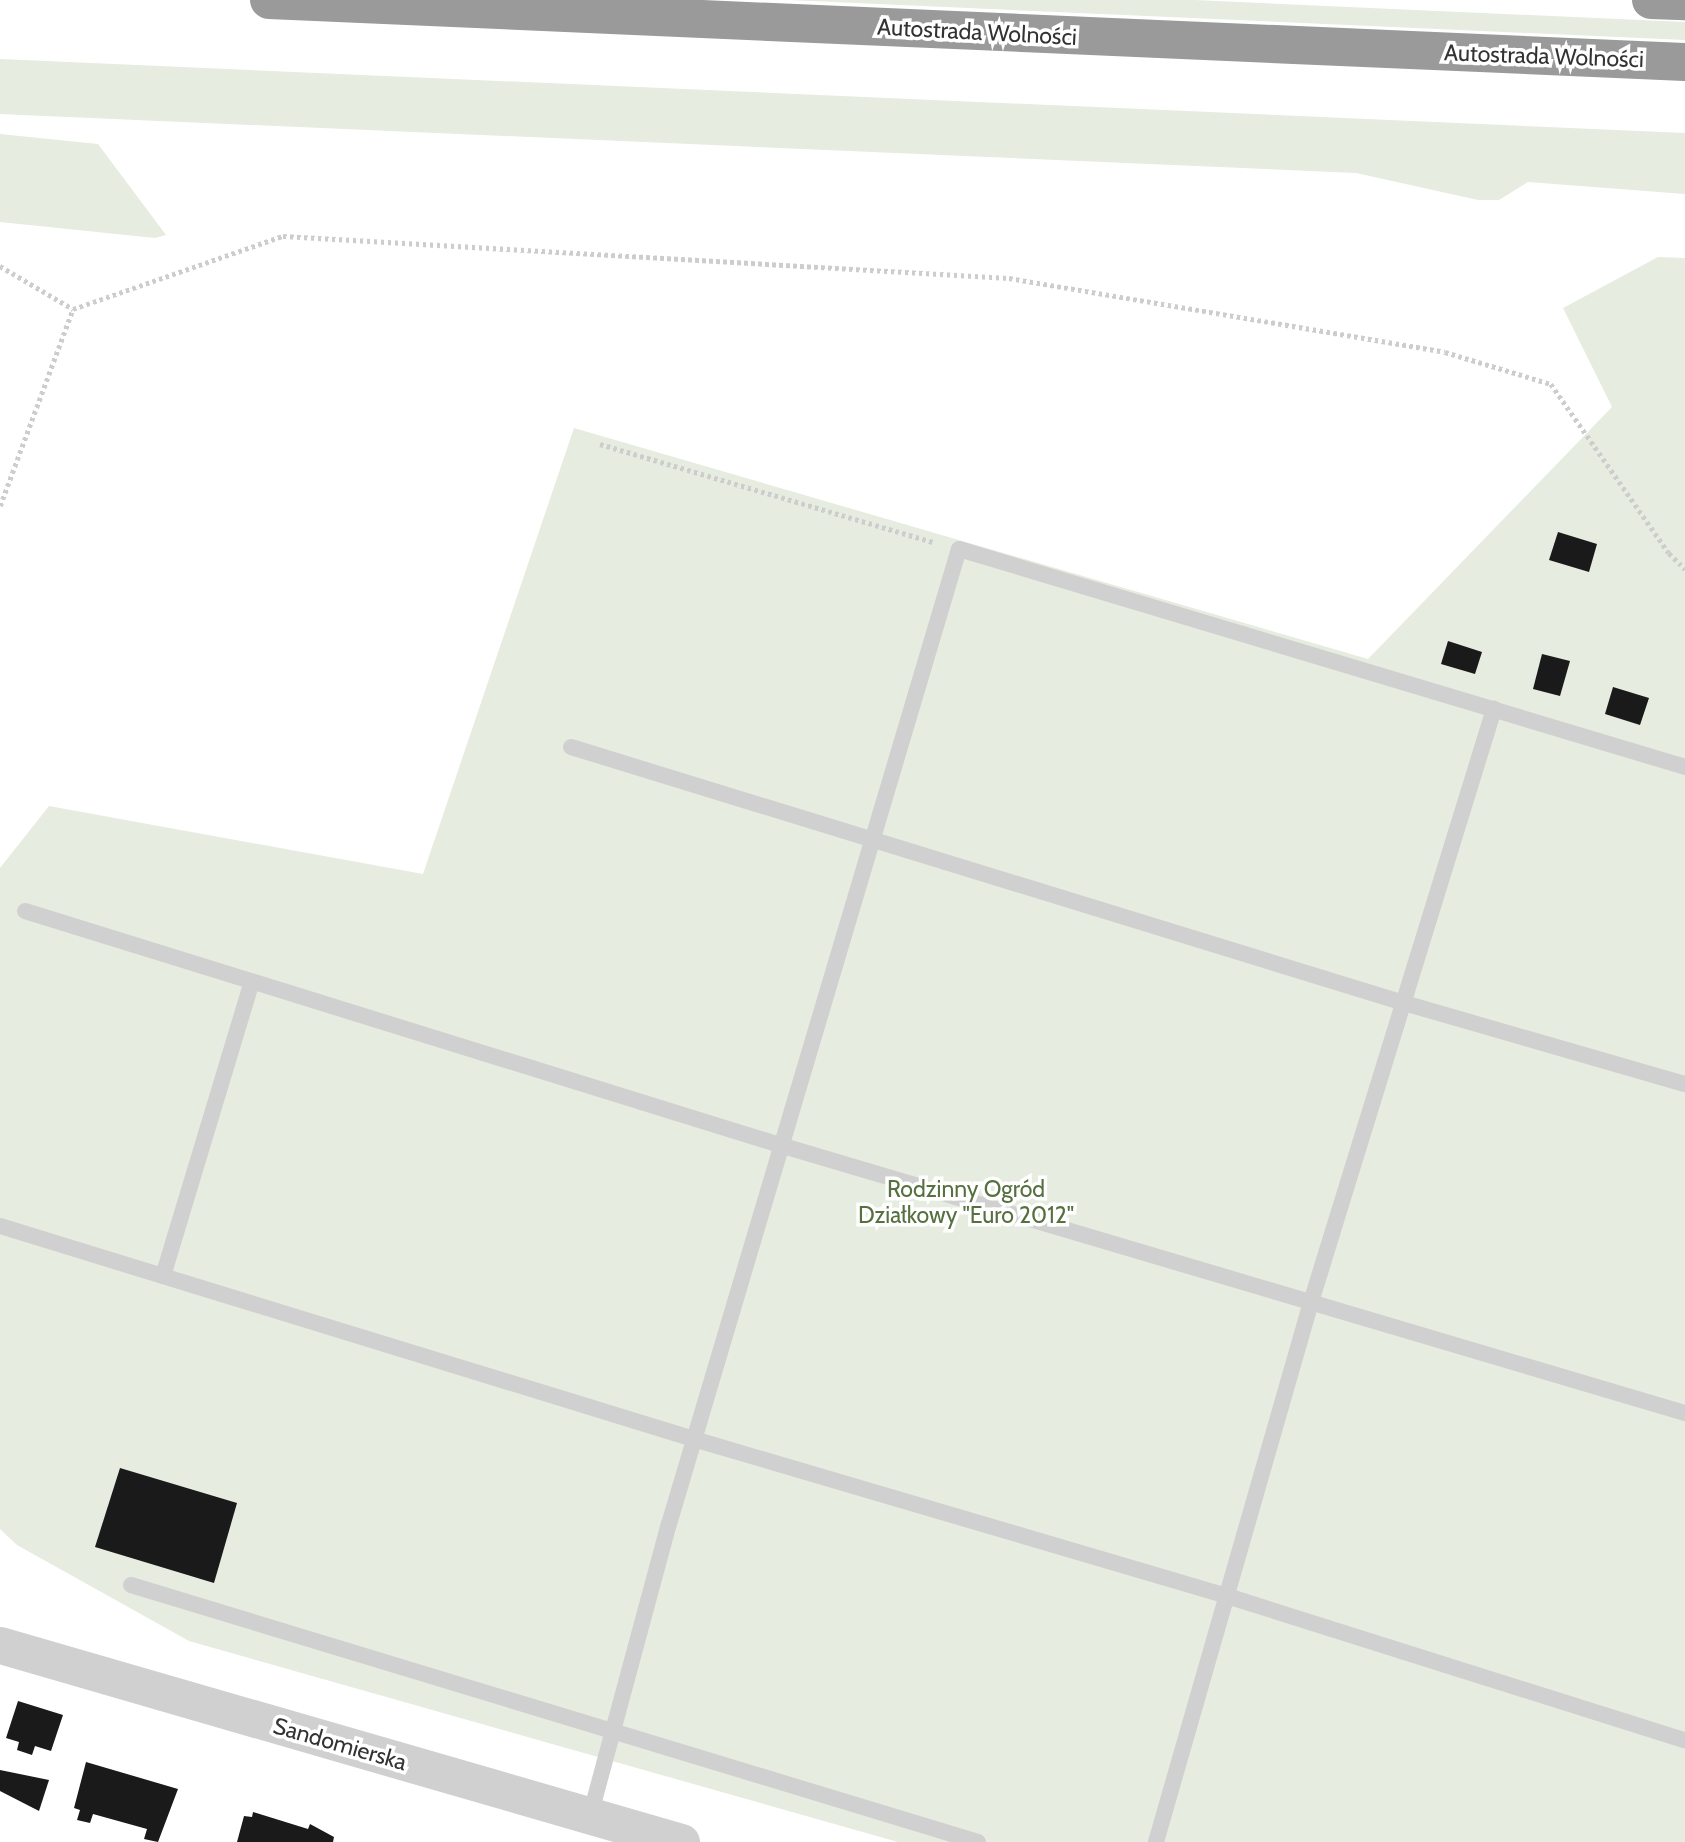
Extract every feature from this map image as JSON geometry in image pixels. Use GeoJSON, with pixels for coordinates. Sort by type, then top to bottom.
{"type":"FeatureCollection","features":[{"type":"Feature","properties":{"kind":"highway","name":"Autostrada Wolności"},"geometry":{"type":"LineString","coordinates":[[269,0],[1685,62]]}},
{"type":"Feature","properties":{"kind":"highway"},"geometry":{"type":"LineString","coordinates":[[1651,0],[1685,1]]}},
{"type":"Feature","properties":{"kind":"street","name":"Sandomierska"},"geometry":{"type":"LineString","coordinates":[[0,1645],[681,1842]]}},
{"type":"Feature","properties":{"kind":"lane"},"geometry":{"type":"LineString","coordinates":[[590,1816],[780,1145],[959,549],[1685,767]]}},
{"type":"Feature","properties":{"kind":"lane"},"geometry":{"type":"LineString","coordinates":[[1156,1842],[1311,1302],[1494,709]]}},
{"type":"Feature","properties":{"kind":"lane"},"geometry":{"type":"LineString","coordinates":[[571,747],[1404,1003],[1685,1084]]}},
{"type":"Feature","properties":{"kind":"lane"},"geometry":{"type":"LineString","coordinates":[[25,911],[780,1145],[1685,1412]]}},
{"type":"Feature","properties":{"kind":"lane"},"geometry":{"type":"LineString","coordinates":[[163,1276],[252,982]]}},
{"type":"Feature","properties":{"kind":"lane"},"geometry":{"type":"LineString","coordinates":[[0,1226],[697,1440],[1227,1596],[1685,1740]]}},
{"type":"Feature","properties":{"kind":"lane"},"geometry":{"type":"LineString","coordinates":[[131,1585],[978,1842]]}},
{"type":"Feature","properties":{"kind":"path"},"geometry":{"type":"LineString","coordinates":[[0,266],[73,309],[283,236],[1009,278],[1445,352],[1551,384],[1669,554],[1685,569]]}},
{"type":"Feature","properties":{"kind":"path"},"geometry":{"type":"LineString","coordinates":[[0,506],[73,309]]}},
{"type":"Feature","properties":{"kind":"path"},"geometry":{"type":"LineString","coordinates":[[600,444],[959,549]]}},
{"type":"Feature","properties":{"kind":"green space"},"geometry":{"type":"Polygon","coordinates":[[[789,0],[1194,0],[1685,22],[1685,40],[789,0]]]}},
{"type":"Feature","properties":{"kind":"green space"},"geometry":{"type":"Polygon","coordinates":[[[0,59],[1685,133],[1685,194],[1528,182],[1499,200],[1478,200],[1356,173],[0,114],[0,59]]]}},
{"type":"Feature","properties":{"kind":"green space"},"geometry":{"type":"Polygon","coordinates":[[[0,134],[98,144],[166,235],[155,238],[0,222],[0,134]]]}},
{"type":"Feature","properties":{"kind":"green space","name":"Rodzinny Ogród Działkowy \"Euro 2012\""},"geometry":{"type":"Polygon","coordinates":[[[1658,257],[1685,258],[1685,1842],[898,1842],[189,1641],[17,1545],[0,1529],[0,868],[49,806],[423,874],[574,428],[1368,659],[1612,407],[1563,308],[1658,257]]]}},
{"type":"Feature","properties":{"kind":"building"},"geometry":{"type":"Polygon","coordinates":[[[1558,532],[1597,544],[1589,572],[1549,560],[1558,532]]]}},
{"type":"Feature","properties":{"kind":"building"},"geometry":{"type":"Polygon","coordinates":[[[1448,641],[1482,652],[1475,674],[1441,664],[1448,641]]]}},
{"type":"Feature","properties":{"kind":"building"},"geometry":{"type":"Polygon","coordinates":[[[1542,654],[1570,661],[1560,696],[1533,689],[1542,654]]]}},
{"type":"Feature","properties":{"kind":"building"},"geometry":{"type":"Polygon","coordinates":[[[1613,687],[1649,698],[1640,725],[1605,714],[1613,687]]]}},
{"type":"Feature","properties":{"kind":"building"},"geometry":{"type":"Polygon","coordinates":[[[120,1468],[237,1503],[214,1583],[95,1547],[120,1468]]]}},
{"type":"Feature","properties":{"kind":"building"},"geometry":{"type":"Polygon","coordinates":[[[18,1701],[63,1715],[51,1751],[35,1746],[32,1755],[17,1750],[19,1742],[6,1738],[18,1701]]]}},
{"type":"Feature","properties":{"kind":"building"},"geometry":{"type":"Polygon","coordinates":[[[86,1762],[178,1789],[158,1842],[144,1839],[147,1829],[93,1814],[90,1823],[77,1820],[80,1810],[74,1808],[86,1762]]]}},
{"type":"Feature","properties":{"kind":"building"},"geometry":{"type":"Polygon","coordinates":[[[0,1770],[49,1780],[39,1811],[0,1791],[0,1770]]]}},
{"type":"Feature","properties":{"kind":"building"},"geometry":{"type":"Polygon","coordinates":[[[253,1812],[308,1829],[310,1824],[334,1837],[333,1842],[237,1842],[244,1816],[252,1817],[253,1812]]]}}]}
